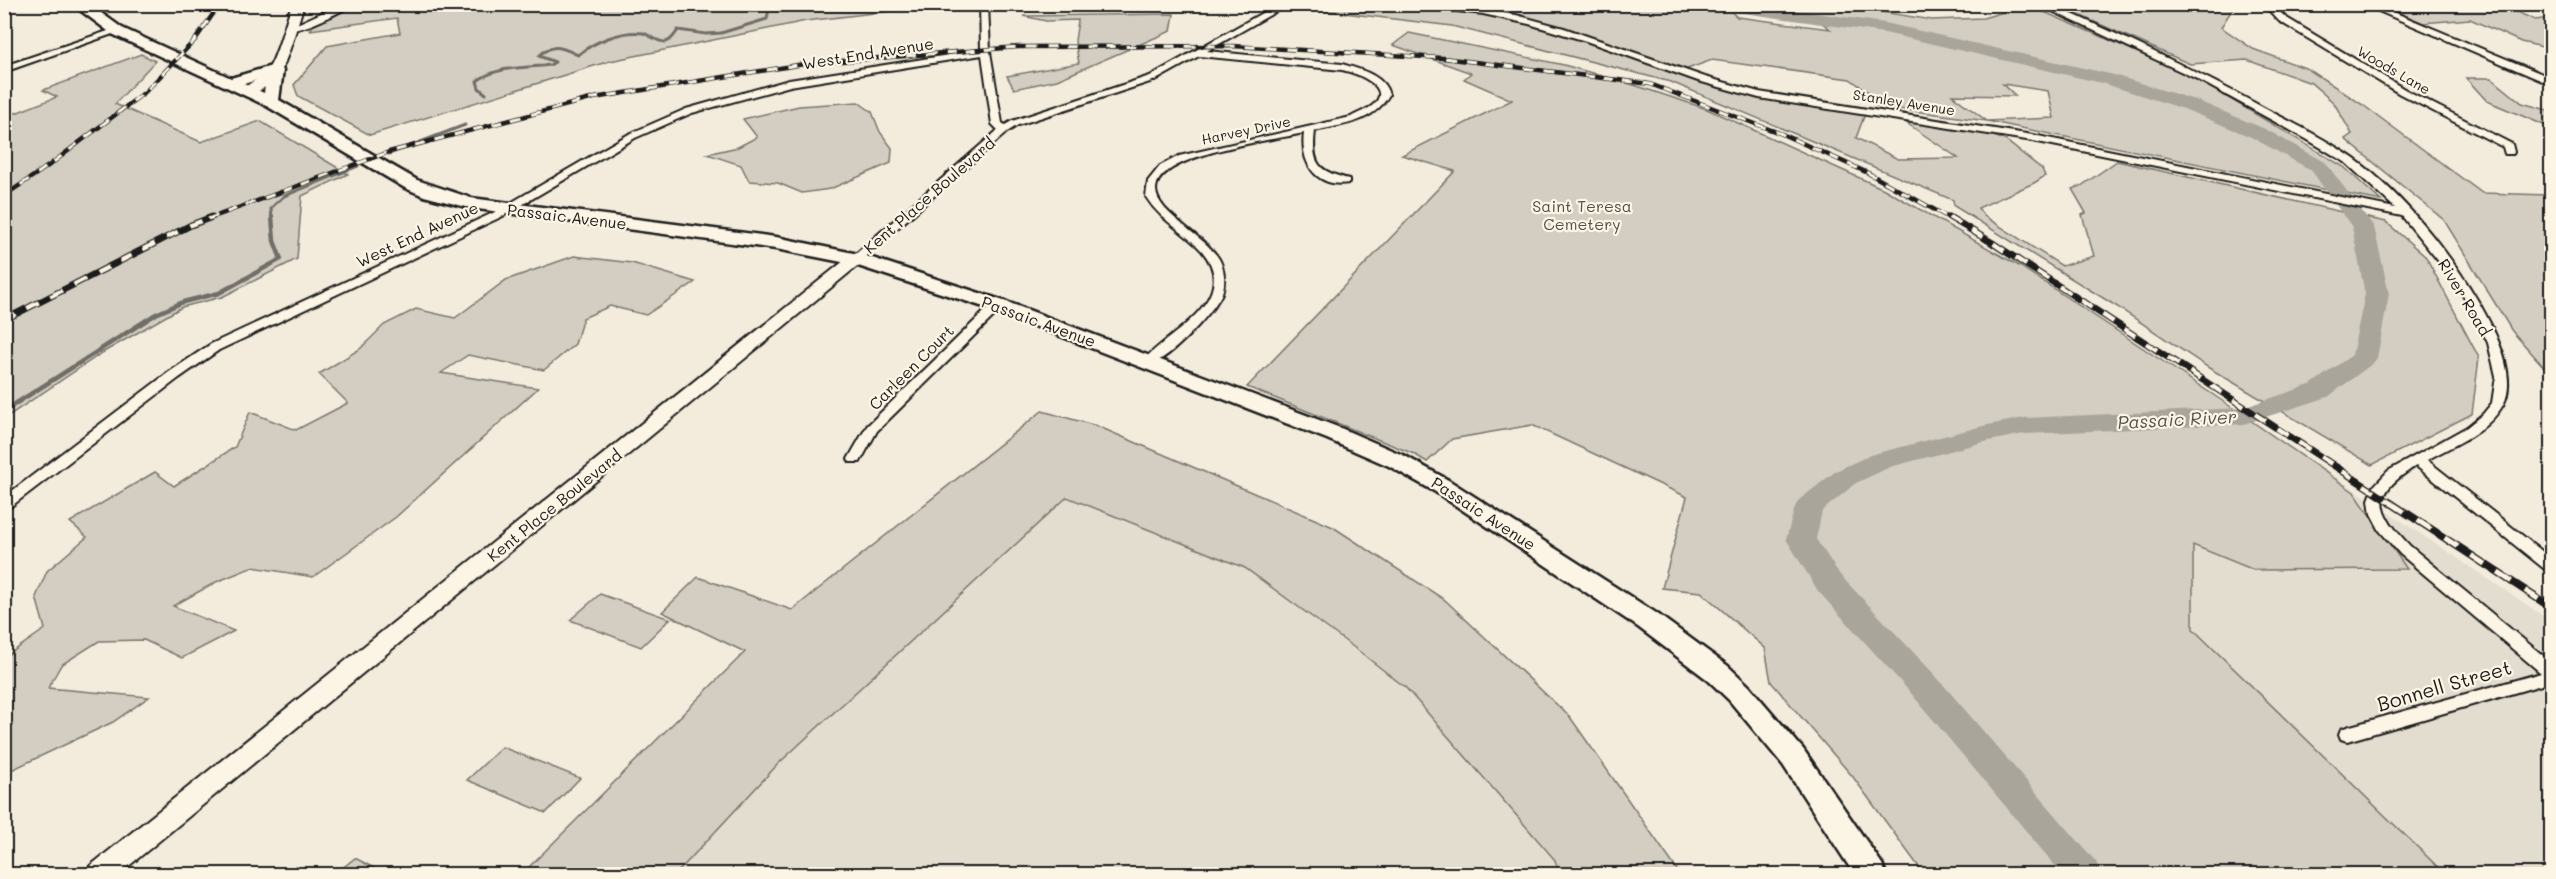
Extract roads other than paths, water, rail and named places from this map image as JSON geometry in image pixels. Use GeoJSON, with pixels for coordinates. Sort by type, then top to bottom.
{"type":"FeatureCollection","features":[{"type":"Feature","properties":{"kind":"main road","name":"Passaic Avenue"},"geometry":{"type":"LineString","coordinates":[[80,4],[117,31],[271,102],[420,188],[459,200],[511,209],[776,243],[855,259],[999,306],[1148,362],[1335,434],[1420,473],[1647,620],[1718,673],[1763,720],[1793,757],[1871,874]]}},
{"type":"Feature","properties":{"kind":"main road"},"geometry":{"type":"LineString","coordinates":[[229,82],[275,70],[271,102]]}},
{"type":"Feature","properties":{"kind":"street"},"geometry":{"type":"LineString","coordinates":[[248,91],[263,82],[275,70],[298,4]]}},
{"type":"Feature","properties":{"kind":"street"},"geometry":{"type":"LineString","coordinates":[[290,29],[348,4]]}},
{"type":"Feature","properties":{"kind":"street"},"geometry":{"type":"LineString","coordinates":[[984,4],[986,52],[997,124],[1004,130]]}},
{"type":"Feature","properties":{"kind":"street","name":"Kent Place Boulevard"},"geometry":{"type":"LineString","coordinates":[[100,874],[855,259],[1004,130],[1029,117],[1133,86],[1199,53],[1285,4]]}},
{"type":"Feature","properties":{"kind":"street","name":"Stanley Avenue"},"geometry":{"type":"LineString","coordinates":[[1400,4],[1474,11],[1532,22],[1725,87],[1758,94],[2033,138],[2408,214]]}},
{"type":"Feature","properties":{"kind":"street","name":"River Road"},"geometry":{"type":"LineString","coordinates":[[2041,4],[2196,73],[2329,148],[2369,174],[2427,236],[2472,301],[2489,334],[2503,372],[2503,388],[2498,405],[2481,424],[2391,475],[2376,497],[2382,519],[2405,550],[2552,674]]}},
{"type":"Feature","properties":{"kind":"street","name":"Woods Lane"},"geometry":{"type":"LineString","coordinates":[[2267,4],[2282,19],[2403,92],[2508,146],[2509,152]]}},
{"type":"Feature","properties":{"kind":"street"},"geometry":{"type":"LineString","coordinates":[[2366,4],[2552,82]]}},
{"type":"Feature","properties":{"kind":"street"},"geometry":{"type":"LineString","coordinates":[[4,69],[117,31]]}},
{"type":"Feature","properties":{"kind":"street","name":"West End Avenue"},"geometry":{"type":"LineString","coordinates":[[4,505],[174,375],[215,347],[511,209],[632,136],[657,124],[722,100],[823,76],[986,52]]}},
{"type":"Feature","properties":{"kind":"street","name":"Harvey Drive"},"geometry":{"type":"LineString","coordinates":[[1148,362],[1194,324],[1207,310],[1214,297],[1219,275],[1215,261],[1207,248],[1155,207],[1150,192],[1155,178],[1168,165],[1186,158],[1354,119],[1370,113],[1382,102],[1383,89],[1368,75],[1342,67],[1199,53]]}},
{"type":"Feature","properties":{"kind":"street"},"geometry":{"type":"LineString","coordinates":[[1310,129],[1307,147],[1310,165],[1322,175],[1346,181]]}},
{"type":"Feature","properties":{"kind":"street","name":"Carleen Court"},"geometry":{"type":"LineString","coordinates":[[855,459],[872,429],[999,306]]}},
{"type":"Feature","properties":{"kind":"street"},"geometry":{"type":"LineString","coordinates":[[2417,460],[2434,471],[2488,518],[2552,567]]}},
{"type":"Feature","properties":{"kind":"street","name":"Bonnell Street"},"geometry":{"type":"LineString","coordinates":[[2347,734],[2552,674]]}},
{"type":"Feature","properties":{"kind":"waterway"},"geometry":{"type":"LineString","coordinates":[[486,94],[479,88],[477,81],[494,72],[512,68],[550,65],[555,62],[539,56],[549,49],[563,49],[578,55],[600,42],[626,33],[643,33],[665,42],[671,39],[678,30],[706,34],[721,33],[767,19],[770,4]]}},
{"type":"Feature","properties":{"kind":"waterway","name":"Passaic River"},"geometry":{"type":"LineString","coordinates":[[1715,4],[1885,28],[2107,79],[2191,105],[2258,133],[2318,166],[2363,227],[2377,294],[2364,358],[2319,391],[2244,416],[2024,426],[1983,434],[1880,461],[1846,477],[1809,507],[1801,539],[1829,583],[1922,683],[2084,874]]}},
{"type":"Feature","properties":{"kind":"waterway"},"geometry":{"type":"LineString","coordinates":[[389,154],[465,125]]}},
{"type":"Feature","properties":{"kind":"waterway"},"geometry":{"type":"LineString","coordinates":[[272,219],[271,208],[284,196],[358,166]]}},
{"type":"Feature","properties":{"kind":"waterway"},"geometry":{"type":"LineString","coordinates":[[4,411],[156,314],[183,302],[219,293],[281,259],[274,241],[272,217]]}},
{"type":"Feature","properties":{"kind":"railway"},"geometry":{"type":"LineString","coordinates":[[4,196],[51,164],[145,92],[195,40],[220,4]]}},
{"type":"Feature","properties":{"kind":"railway"},"geometry":{"type":"LineString","coordinates":[[208,219],[389,152],[594,98],[804,64],[1018,47],[1232,46],[1443,58],[1650,84],[1782,134],[1868,173],[1951,219]]}},
{"type":"Feature","properties":{"kind":"railway"},"geometry":{"type":"LineString","coordinates":[[4,320],[191,225],[212,217]]}},
{"type":"Feature","properties":{"kind":"railway"},"geometry":{"type":"LineString","coordinates":[[1949,217],[1991,242],[2393,504]]}},
{"type":"Feature","properties":{"kind":"railway"},"geometry":{"type":"LineString","coordinates":[[2391,503],[2552,608]]}},
{"type":"Feature","properties":{"kind":"park label","name":"Saint Teresa Cemetery"},"geometry":{"type":"Point","coordinates":[1582,214]}}]}
